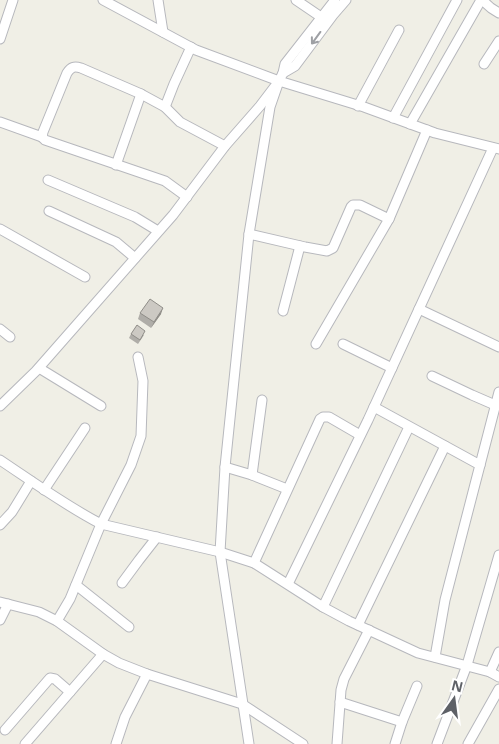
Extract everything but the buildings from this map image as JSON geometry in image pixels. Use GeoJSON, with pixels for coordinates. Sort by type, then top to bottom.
{"type":"FeatureCollection","features":[{"type":"Feature","properties":{"kind":"street"},"geometry":{"type":"LineString","coordinates":[[0,40],[13,0]]}},
{"type":"Feature","properties":{"kind":"street"},"geometry":{"type":"LineString","coordinates":[[103,0],[191,47],[281,77],[427,130],[496,149],[288,584]]}},
{"type":"Feature","properties":{"kind":"street"},"geometry":{"type":"LineString","coordinates":[[158,0],[163,32]]}},
{"type":"Feature","properties":{"kind":"street"},"geometry":{"type":"LineString","coordinates":[[296,0],[321,17]]}},
{"type":"Feature","properties":{"kind":"street"},"geometry":{"type":"LineString","coordinates":[[249,744],[220,552],[225,467],[249,234],[270,107],[285,64],[335,0]]}},
{"type":"Feature","properties":{"kind":"street"},"geometry":{"type":"LineString","coordinates":[[0,406],[39,368],[135,258],[187,196],[225,146],[260,106],[281,77],[295,66],[346,0]]}},
{"type":"Feature","properties":{"kind":"street"},"geometry":{"type":"LineString","coordinates":[[393,118],[457,0]]}},
{"type":"Feature","properties":{"kind":"street"},"geometry":{"type":"LineString","coordinates":[[410,124],[481,0],[499,13]]}},
{"type":"Feature","properties":{"kind":"street"},"geometry":{"type":"LineString","coordinates":[[358,106],[399,30]]}},
{"type":"Feature","properties":{"kind":"street"},"geometry":{"type":"LineString","coordinates":[[484,64],[499,41]]}},
{"type":"Feature","properties":{"kind":"street"},"geometry":{"type":"LineString","coordinates":[[166,107],[191,47]]}},
{"type":"Feature","properties":{"kind":"street"},"geometry":{"type":"LineString","coordinates":[[42,137],[67,73],[74,66],[142,94],[166,107],[180,122],[225,146]]}},
{"type":"Feature","properties":{"kind":"street"},"geometry":{"type":"LineString","coordinates":[[116,165],[142,94]]}},
{"type":"Feature","properties":{"kind":"street"},"geometry":{"type":"LineString","coordinates":[[0,122],[42,137],[45,140],[165,181],[187,196]]}},
{"type":"Feature","properties":{"kind":"street"},"geometry":{"type":"LineString","coordinates":[[316,344],[388,219],[427,130]]}},
{"type":"Feature","properties":{"kind":"street"},"geometry":{"type":"LineString","coordinates":[[48,180],[136,217],[158,231]]}},
{"type":"Feature","properties":{"kind":"street"},"geometry":{"type":"LineString","coordinates":[[249,234],[300,246],[331,250],[353,205],[365,207],[388,219]]}},
{"type":"Feature","properties":{"kind":"street"},"geometry":{"type":"LineString","coordinates":[[49,211],[116,242],[135,258]]}},
{"type":"Feature","properties":{"kind":"street"},"geometry":{"type":"LineString","coordinates":[[0,229],[85,278]]}},
{"type":"Feature","properties":{"kind":"street"},"geometry":{"type":"LineString","coordinates":[[283,311],[300,246]]}},
{"type":"Feature","properties":{"kind":"street"},"geometry":{"type":"LineString","coordinates":[[419,309],[499,346]]}},
{"type":"Feature","properties":{"kind":"street"},"geometry":{"type":"LineString","coordinates":[[0,329],[10,337]]}},
{"type":"Feature","properties":{"kind":"street"},"geometry":{"type":"LineString","coordinates":[[343,344],[392,368]]}},
{"type":"Feature","properties":{"kind":"street"},"geometry":{"type":"LineString","coordinates":[[57,621],[70,599],[101,524],[131,465],[140,436],[144,381],[138,357]]}},
{"type":"Feature","properties":{"kind":"street"},"geometry":{"type":"LineString","coordinates":[[39,368],[101,406]]}},
{"type":"Feature","properties":{"kind":"street"},"geometry":{"type":"LineString","coordinates":[[432,376],[495,405]]}},
{"type":"Feature","properties":{"kind":"street"},"geometry":{"type":"LineString","coordinates":[[435,657],[444,600],[499,392]]}},
{"type":"Feature","properties":{"kind":"street"},"geometry":{"type":"LineString","coordinates":[[252,475],[262,400]]}},
{"type":"Feature","properties":{"kind":"street"},"geometry":{"type":"LineString","coordinates":[[374,407],[480,465]]}},
{"type":"Feature","properties":{"kind":"street"},"geometry":{"type":"LineString","coordinates":[[254,563],[320,419],[323,416],[329,417],[360,435]]}},
{"type":"Feature","properties":{"kind":"street"},"geometry":{"type":"LineString","coordinates":[[323,607],[409,426]]}},
{"type":"Feature","properties":{"kind":"street"},"geometry":{"type":"LineString","coordinates":[[44,490],[85,428]]}},
{"type":"Feature","properties":{"kind":"street"},"geometry":{"type":"LineString","coordinates":[[358,625],[445,446]]}},
{"type":"Feature","properties":{"kind":"street"},"geometry":{"type":"LineString","coordinates":[[0,460],[31,482],[101,524],[220,552],[254,563],[323,607],[418,653],[467,665],[490,672],[499,677]]}},
{"type":"Feature","properties":{"kind":"street"},"geometry":{"type":"LineString","coordinates":[[225,467],[287,489]]}},
{"type":"Feature","properties":{"kind":"street"},"geometry":{"type":"LineString","coordinates":[[0,525],[12,512],[31,482]]}},
{"type":"Feature","properties":{"kind":"street"},"geometry":{"type":"LineString","coordinates":[[122,583],[157,538]]}},
{"type":"Feature","properties":{"kind":"street"},"geometry":{"type":"LineString","coordinates":[[437,744],[467,665],[499,555]]}},
{"type":"Feature","properties":{"kind":"street"},"geometry":{"type":"LineString","coordinates":[[76,585],[129,627]]}},
{"type":"Feature","properties":{"kind":"street"},"geometry":{"type":"LineString","coordinates":[[0,620],[4,603],[39,612],[57,621],[103,654],[119,663],[147,674],[242,704],[303,744]]}},
{"type":"Feature","properties":{"kind":"street"},"geometry":{"type":"LineString","coordinates":[[337,744],[341,690],[344,680],[369,630]]}},
{"type":"Feature","properties":{"kind":"street"},"geometry":{"type":"LineString","coordinates":[[490,672],[499,652]]}},
{"type":"Feature","properties":{"kind":"street"},"geometry":{"type":"LineString","coordinates":[[25,744],[103,654]]}},
{"type":"Feature","properties":{"kind":"street"},"geometry":{"type":"LineString","coordinates":[[116,744],[125,717],[147,674]]}},
{"type":"Feature","properties":{"kind":"street"},"geometry":{"type":"LineString","coordinates":[[5,730],[50,678],[55,679],[70,692]]}},
{"type":"Feature","properties":{"kind":"street"},"geometry":{"type":"LineString","coordinates":[[395,744],[417,686]]}},
{"type":"Feature","properties":{"kind":"street"},"geometry":{"type":"LineString","coordinates":[[468,744],[499,689]]}},
{"type":"Feature","properties":{"kind":"street"},"geometry":{"type":"LineString","coordinates":[[340,702],[402,722]]}}]}
